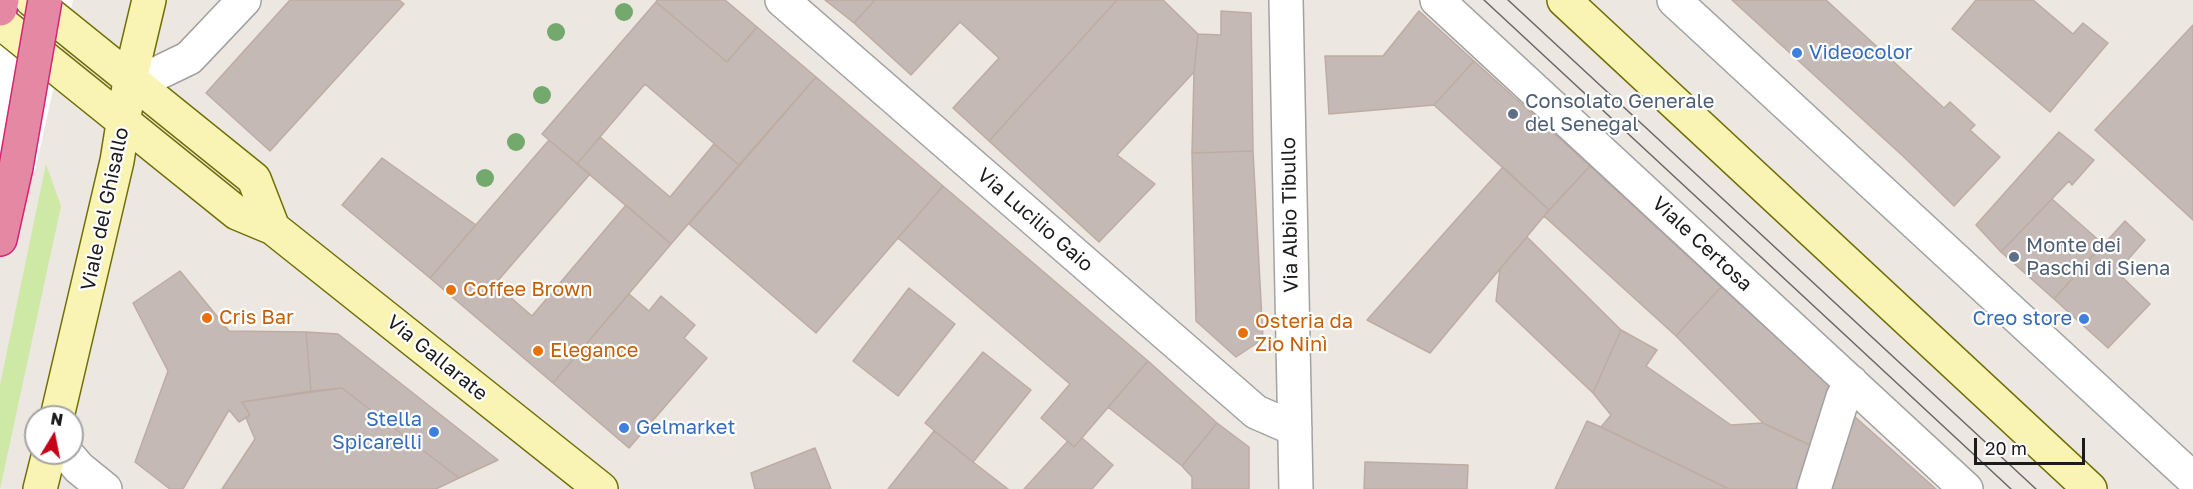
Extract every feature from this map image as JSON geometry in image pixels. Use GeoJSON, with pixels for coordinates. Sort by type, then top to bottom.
{"type":"FeatureCollection","features":[{"type":"Feature","properties":{"kind":"highway"},"geometry":{"type":"LineString","coordinates":[[0,9],[2,0]]}},
{"type":"Feature","properties":{"kind":"highway"},"geometry":{"type":"LineString","coordinates":[[0,239],[16,167],[45,0]]}},
{"type":"Feature","properties":{"kind":"main road"},"geometry":{"type":"LineString","coordinates":[[32,0],[254,179],[273,228]]}},
{"type":"Feature","properties":{"kind":"main road","name":"Viale del Ghisallo"},"geometry":{"type":"LineString","coordinates":[[60,405],[124,123],[130,80],[149,0]]}},
{"type":"Feature","properties":{"kind":"main road"},"geometry":{"type":"LineString","coordinates":[[1564,0],[2090,489]]}},
{"type":"Feature","properties":{"kind":"main road","name":"Via Gallarate"},"geometry":{"type":"LineString","coordinates":[[0,22],[237,213],[273,228],[601,489]]}},
{"type":"Feature","properties":{"kind":"main road"},"geometry":{"type":"LineString","coordinates":[[40,489],[46,465]]}},
{"type":"Feature","properties":{"kind":"street"},"geometry":{"type":"LineString","coordinates":[[130,80],[156,74],[189,58],[244,0]]}},
{"type":"Feature","properties":{"kind":"street","name":"Via Lucilio Gaio"},"geometry":{"type":"LineString","coordinates":[[782,0],[1256,412],[1295,429]]}},
{"type":"Feature","properties":{"kind":"street","name":"Via Albio Tibullo"},"geometry":{"type":"LineString","coordinates":[[1286,0],[1296,489]]}},
{"type":"Feature","properties":{"kind":"street","name":"Viale Certosa"},"geometry":{"type":"LineString","coordinates":[[1437,0],[1966,489]]}},
{"type":"Feature","properties":{"kind":"street"},"geometry":{"type":"LineString","coordinates":[[1674,0],[2193,479]]}},
{"type":"Feature","properties":{"kind":"street"},"geometry":{"type":"LineString","coordinates":[[1814,489],[1843,397],[1851,382]]}},
{"type":"Feature","properties":{"kind":"street"},"geometry":{"type":"LineString","coordinates":[[76,465],[105,489]]}},
{"type":"Feature","properties":{"kind":"green space"},"geometry":{"type":"Polygon","coordinates":[[[46,164],[61,206],[0,489],[0,385],[46,164]]]}},
{"type":"Feature","properties":{"kind":"pier"},"geometry":{"type":"Polygon","coordinates":[[[0,0],[73,0],[35,171],[0,163],[0,0]]]}},
{"type":"Feature","properties":{"kind":"building"},"geometry":{"type":"Polygon","coordinates":[[[290,0],[399,0],[404,4],[270,151],[206,93],[290,0]]]}},
{"type":"Feature","properties":{"kind":"building"},"geometry":{"type":"Polygon","coordinates":[[[657,0],[725,0],[757,27],[727,62],[656,2],[657,0]]]}},
{"type":"Feature","properties":{"kind":"building"},"geometry":{"type":"Polygon","coordinates":[[[825,0],[875,0],[854,23],[825,0]]]}},
{"type":"Feature","properties":{"kind":"building"},"geometry":{"type":"Polygon","coordinates":[[[875,0],[1117,0],[989,141],[953,108],[999,58],[960,22],[911,75],[854,23],[875,0]]]}},
{"type":"Feature","properties":{"kind":"building"},"geometry":{"type":"Polygon","coordinates":[[[1117,0],[1163,0],[1198,34],[1194,72],[1117,155],[1155,184],[1099,242],[989,141],[1117,0]]]}},
{"type":"Feature","properties":{"kind":"building"},"geometry":{"type":"Polygon","coordinates":[[[1732,0],[1826,0],[1944,108],[1950,102],[1975,125],[1970,130],[2000,157],[1954,206],[1905,158],[1732,0]]]}},
{"type":"Feature","properties":{"kind":"building"},"geometry":{"type":"Polygon","coordinates":[[[1976,0],[2033,0],[2073,34],[2083,23],[2108,43],[2050,112],[1952,29],[1976,0]]]}},
{"type":"Feature","properties":{"kind":"building"},"geometry":{"type":"Polygon","coordinates":[[[656,2],[727,62],[757,27],[816,77],[739,165],[645,84],[577,164],[542,134],[656,2]]]}},
{"type":"Feature","properties":{"kind":"building"},"geometry":{"type":"Polygon","coordinates":[[[1221,11],[1251,13],[1253,151],[1192,153],[1194,72],[1198,34],[1221,35],[1221,11]]]}},
{"type":"Feature","properties":{"kind":"building"},"geometry":{"type":"Polygon","coordinates":[[[1419,11],[1474,61],[1434,105],[1329,114],[1325,56],[1383,56],[1419,11]]]}},
{"type":"Feature","properties":{"kind":"building"},"geometry":{"type":"Polygon","coordinates":[[[2193,25],[2193,220],[2095,130],[2193,25]]]}},
{"type":"Feature","properties":{"kind":"building"},"geometry":{"type":"Polygon","coordinates":[[[1474,61],[1590,166],[1549,210],[1434,105],[1474,61]]]}},
{"type":"Feature","properties":{"kind":"building"},"geometry":{"type":"Polygon","coordinates":[[[816,77],[943,186],[816,333],[689,224],[816,77]]]}},
{"type":"Feature","properties":{"kind":"building"},"geometry":{"type":"Polygon","coordinates":[[[2059,132],[2094,160],[2072,185],[2069,181],[2001,252],[1976,225],[2059,132]]]}},
{"type":"Feature","properties":{"kind":"building"},"geometry":{"type":"Polygon","coordinates":[[[600,137],[670,197],[714,144],[739,165],[671,244],[577,164],[600,137]]]}},
{"type":"Feature","properties":{"kind":"building"},"geometry":{"type":"Polygon","coordinates":[[[549,140],[590,174],[495,284],[532,316],[626,205],[671,244],[553,383],[430,278],[549,140]]]}},
{"type":"Feature","properties":{"kind":"building"},"geometry":{"type":"Polygon","coordinates":[[[1253,151],[1263,339],[1236,357],[1196,321],[1192,153],[1253,151]]]}},
{"type":"Feature","properties":{"kind":"building"},"geometry":{"type":"Polygon","coordinates":[[[382,158],[476,225],[430,278],[342,205],[382,158]]]}},
{"type":"Feature","properties":{"kind":"building"},"geometry":{"type":"Polygon","coordinates":[[[1590,166],[1721,287],[1676,336],[1544,216],[1590,166]]]}},
{"type":"Feature","properties":{"kind":"building"},"geometry":{"type":"Polygon","coordinates":[[[1503,167],[1549,210],[1430,353],[1367,320],[1503,167]]]}},
{"type":"Feature","properties":{"kind":"building"},"geometry":{"type":"Polygon","coordinates":[[[943,186],[1148,361],[1074,447],[1041,418],[1070,384],[898,238],[943,186]]]}},
{"type":"Feature","properties":{"kind":"building"},"geometry":{"type":"Polygon","coordinates":[[[2052,199],[2103,244],[2054,299],[2001,252],[2052,199]]]}},
{"type":"Feature","properties":{"kind":"building"},"geometry":{"type":"Polygon","coordinates":[[[2125,221],[2145,240],[2117,272],[2150,304],[2108,348],[2054,299],[2125,221]]]}},
{"type":"Feature","properties":{"kind":"building"},"geometry":{"type":"Polygon","coordinates":[[[1527,237],[1621,330],[1593,393],[1496,301],[1500,269],[1527,237]]]}},
{"type":"Feature","properties":{"kind":"building"},"geometry":{"type":"Polygon","coordinates":[[[180,271],[229,331],[306,332],[311,391],[242,402],[250,415],[239,422],[229,410],[183,489],[170,489],[135,462],[168,371],[133,303],[180,271]]]}},
{"type":"Feature","properties":{"kind":"building"},"geometry":{"type":"Polygon","coordinates":[[[1721,287],[1831,387],[1810,445],[1763,423],[1676,336],[1721,287]]]}},
{"type":"Feature","properties":{"kind":"building"},"geometry":{"type":"Polygon","coordinates":[[[909,288],[955,324],[898,396],[853,361],[909,288]]]}},
{"type":"Feature","properties":{"kind":"building"},"geometry":{"type":"Polygon","coordinates":[[[629,294],[649,311],[661,296],[695,325],[684,338],[707,358],[629,448],[553,383],[629,294]]]}},
{"type":"Feature","properties":{"kind":"building"},"geometry":{"type":"Polygon","coordinates":[[[1621,330],[1657,350],[1646,366],[1731,425],[1763,423],[1810,445],[1796,489],[1729,489],[1601,427],[1611,415],[1593,393],[1621,330]]]}},
{"type":"Feature","properties":{"kind":"building"},"geometry":{"type":"Polygon","coordinates":[[[306,332],[338,334],[498,460],[459,478],[342,388],[311,391],[306,332]]]}},
{"type":"Feature","properties":{"kind":"building"},"geometry":{"type":"Polygon","coordinates":[[[983,352],[1031,390],[973,462],[925,423],[983,352]]]}},
{"type":"Feature","properties":{"kind":"building"},"geometry":{"type":"Polygon","coordinates":[[[1148,361],[1217,423],[1182,466],[1108,407],[1148,361]]]}},
{"type":"Feature","properties":{"kind":"building"},"geometry":{"type":"Polygon","coordinates":[[[342,388],[459,478],[436,489],[222,489],[255,439],[246,418],[250,415],[242,402],[342,388]]]}},
{"type":"Feature","properties":{"kind":"building"},"geometry":{"type":"Polygon","coordinates":[[[1854,416],[1936,489],[1830,489],[1854,416]]]}},
{"type":"Feature","properties":{"kind":"building"},"geometry":{"type":"Polygon","coordinates":[[[1587,421],[1601,427],[1729,489],[1555,489],[1587,421]]]}},
{"type":"Feature","properties":{"kind":"building"},"geometry":{"type":"Polygon","coordinates":[[[1217,423],[1249,447],[1249,489],[1192,489],[1192,477],[1182,466],[1217,423]]]}},
{"type":"Feature","properties":{"kind":"building"},"geometry":{"type":"Polygon","coordinates":[[[934,431],[973,462],[1008,489],[888,489],[934,431]]]}},
{"type":"Feature","properties":{"kind":"building"},"geometry":{"type":"Polygon","coordinates":[[[1082,438],[1113,465],[1092,489],[1024,489],[1068,441],[1074,447],[1082,438]]]}},
{"type":"Feature","properties":{"kind":"building"},"geometry":{"type":"Polygon","coordinates":[[[815,448],[831,489],[755,489],[751,473],[815,448]]]}},
{"type":"Feature","properties":{"kind":"building"},"geometry":{"type":"Polygon","coordinates":[[[1365,462],[1468,465],[1467,489],[1364,489],[1365,462]]]}},
{"type":"Feature","properties":{"kind":"tram line"},"geometry":{"type":"LineString","coordinates":[[1484,0],[2011,489]]}},
{"type":"Feature","properties":{"kind":"tram line"},"geometry":{"type":"LineString","coordinates":[[1508,0],[2036,489]]}},
{"type":"Feature","properties":{"kind":"place","name":"Videocolor"},"geometry":{"type":"Point","coordinates":[1797,53]}},
{"type":"Feature","properties":{"kind":"place","name":"Consolato Generale del Senegal"},"geometry":{"type":"Point","coordinates":[1513,114]}},
{"type":"Feature","properties":{"kind":"place","name":"Monte dei Paschi di Siena"},"geometry":{"type":"Point","coordinates":[2014,257]}},
{"type":"Feature","properties":{"kind":"place","name":"Coffee Brown"},"geometry":{"type":"Point","coordinates":[451,290]}},
{"type":"Feature","properties":{"kind":"place","name":"Cris Bar"},"geometry":{"type":"Point","coordinates":[207,318]}},
{"type":"Feature","properties":{"kind":"place","name":"Creo store"},"geometry":{"type":"Point","coordinates":[2084,319]}},
{"type":"Feature","properties":{"kind":"place","name":"Osteria da Zio Ninì"},"geometry":{"type":"Point","coordinates":[1243,333]}},
{"type":"Feature","properties":{"kind":"place","name":"Elegance"},"geometry":{"type":"Point","coordinates":[538,351]}},
{"type":"Feature","properties":{"kind":"place","name":"Gelmarket"},"geometry":{"type":"Point","coordinates":[624,428]}},
{"type":"Feature","properties":{"kind":"place","name":"Stella Spicarelli"},"geometry":{"type":"Point","coordinates":[434,432]}}]}
